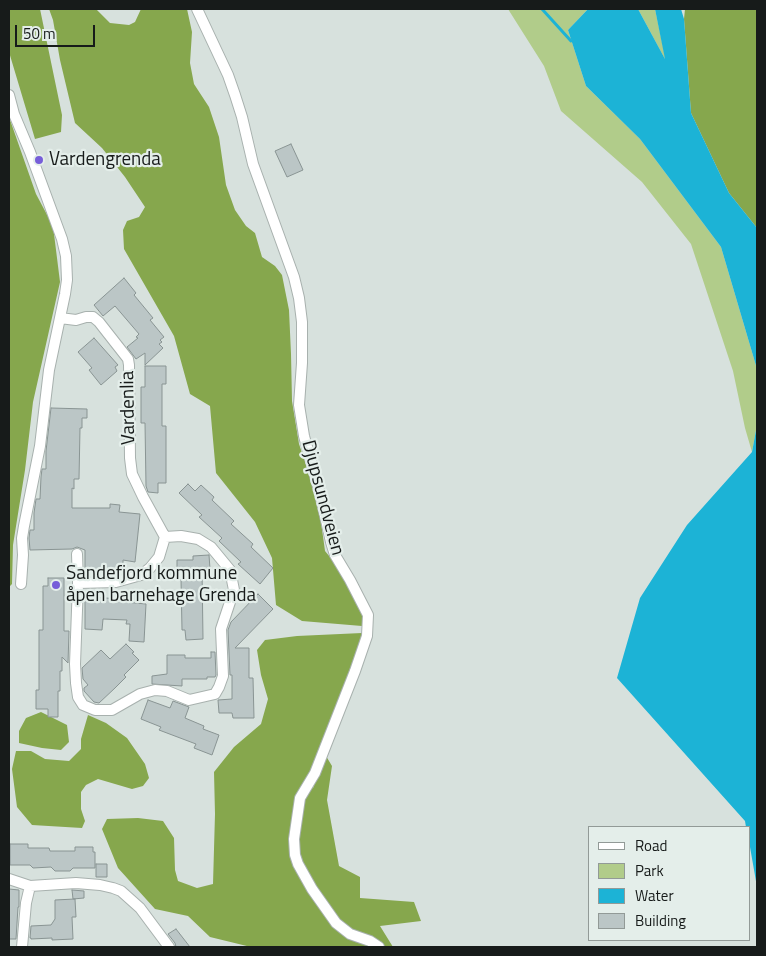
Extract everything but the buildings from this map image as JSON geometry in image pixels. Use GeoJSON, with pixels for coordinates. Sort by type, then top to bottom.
{"type":"FeatureCollection","features":[{"type":"Feature","properties":{"kind":"street","name":"Djupsundveien"},"geometry":{"type":"LineString","coordinates":[[197,9],[228,75],[242,117],[253,164],[294,277],[299,298],[302,331],[299,405],[303,428],[335,556],[368,615],[367,636],[355,671],[316,773],[300,798],[294,839],[295,855],[312,890],[336,923],[350,934],[379,947]]}},
{"type":"Feature","properties":{"kind":"street"},"geometry":{"type":"LineString","coordinates":[[9,95],[14,114],[62,239],[66,256],[67,280],[46,392],[40,446],[22,538],[21,584]]}},
{"type":"Feature","properties":{"kind":"street","name":"Vardenlia"},"geometry":{"type":"LineString","coordinates":[[60,318],[76,320],[93,317],[128,359],[132,474],[165,537]]}},
{"type":"Feature","properties":{"kind":"street"},"geometry":{"type":"LineString","coordinates":[[77,554],[78,583],[75,664],[78,697],[83,705],[95,710],[112,710],[140,694],[155,690],[168,691],[189,700],[216,694],[223,676],[221,629],[234,590],[230,570],[211,547],[198,539],[181,536],[165,537],[159,557],[141,575],[116,582],[78,583]]}},
{"type":"Feature","properties":{"kind":"street"},"geometry":{"type":"LineString","coordinates":[[9,879],[30,886],[76,883],[100,885],[122,891],[140,908],[169,947]]}},
{"type":"Feature","properties":{"kind":"street"},"geometry":{"type":"LineString","coordinates":[[22,947],[26,903],[30,886]]}},
{"type":"Feature","properties":{"kind":"green space"},"geometry":{"type":"Polygon","coordinates":[[[9,9],[40,9],[62,115],[61,132],[35,139],[9,52],[9,9]]]}},
{"type":"Feature","properties":{"kind":"green space"},"geometry":{"type":"Polygon","coordinates":[[[49,9],[96,9],[110,23],[129,25],[135,22],[141,9],[187,9],[192,32],[190,63],[194,84],[209,107],[219,137],[226,185],[235,210],[246,226],[255,233],[262,257],[275,266],[282,275],[289,310],[292,401],[299,444],[318,500],[325,551],[352,584],[363,601],[362,626],[302,621],[276,605],[272,558],[255,522],[216,473],[210,406],[190,394],[174,336],[124,249],[123,230],[127,221],[139,217],[145,207],[125,177],[102,148],[75,123],[49,9]]]}},
{"type":"Feature","properties":{"kind":"green space"},"geometry":{"type":"Polygon","coordinates":[[[508,9],[588,9],[568,30],[586,86],[640,139],[721,247],[757,369],[757,425],[752,452],[733,371],[691,244],[642,182],[561,111],[544,66],[508,9]]]}},
{"type":"Feature","properties":{"kind":"green space"},"geometry":{"type":"Polygon","coordinates":[[[638,9],[655,9],[666,61],[638,9]]]}},
{"type":"Feature","properties":{"kind":"green space"},"geometry":{"type":"Polygon","coordinates":[[[685,9],[757,9],[757,228],[729,193],[691,113],[684,19],[685,9]]]}},
{"type":"Feature","properties":{"kind":"green space"},"geometry":{"type":"Polygon","coordinates":[[[9,117],[36,194],[53,226],[60,282],[33,402],[13,545],[12,584],[9,587],[9,117]]]}},
{"type":"Feature","properties":{"kind":"green space"},"geometry":{"type":"Polygon","coordinates":[[[362,633],[364,639],[306,788],[313,788],[326,756],[332,766],[327,800],[339,866],[360,877],[360,898],[414,902],[421,921],[380,926],[393,947],[251,947],[210,937],[188,916],[155,909],[118,868],[102,829],[107,819],[138,818],[163,821],[174,838],[175,870],[178,881],[197,888],[213,884],[214,772],[234,747],[261,724],[268,699],[261,675],[257,650],[265,640],[297,636],[362,633]]]}},
{"type":"Feature","properties":{"kind":"green space"},"geometry":{"type":"Polygon","coordinates":[[[41,712],[67,725],[69,742],[61,750],[19,743],[19,731],[26,718],[41,712]]]}},
{"type":"Feature","properties":{"kind":"green space"},"geometry":{"type":"Polygon","coordinates":[[[88,715],[106,723],[127,738],[145,764],[149,778],[143,786],[132,789],[98,779],[86,785],[81,792],[81,809],[85,821],[82,828],[32,825],[17,807],[12,769],[16,751],[31,751],[45,759],[69,761],[81,749],[81,739],[88,715]]]}},
{"type":"Feature","properties":{"kind":"water"},"geometry":{"type":"Polygon","coordinates":[[[588,9],[638,9],[665,59],[655,9],[681,9],[684,19],[691,113],[729,193],[757,228],[757,369],[721,247],[640,139],[586,86],[568,30],[588,9]]]}},
{"type":"Feature","properties":{"kind":"water"},"geometry":{"type":"Polygon","coordinates":[[[757,425],[757,887],[751,853],[751,826],[746,826],[745,821],[617,678],[640,598],[687,525],[752,452],[757,425]]]}},
{"type":"Feature","properties":{"kind":"waterway"},"geometry":{"type":"LineString","coordinates":[[542,9],[571,41]]}},
{"type":"Feature","properties":{"kind":"place","name":"Vardengrenda"},"geometry":{"type":"Point","coordinates":[39,160]}},
{"type":"Feature","properties":{"kind":"place","name":"Sandefjord kommune åpen barnehage Grenda"},"geometry":{"type":"Point","coordinates":[56,585]}}]}
